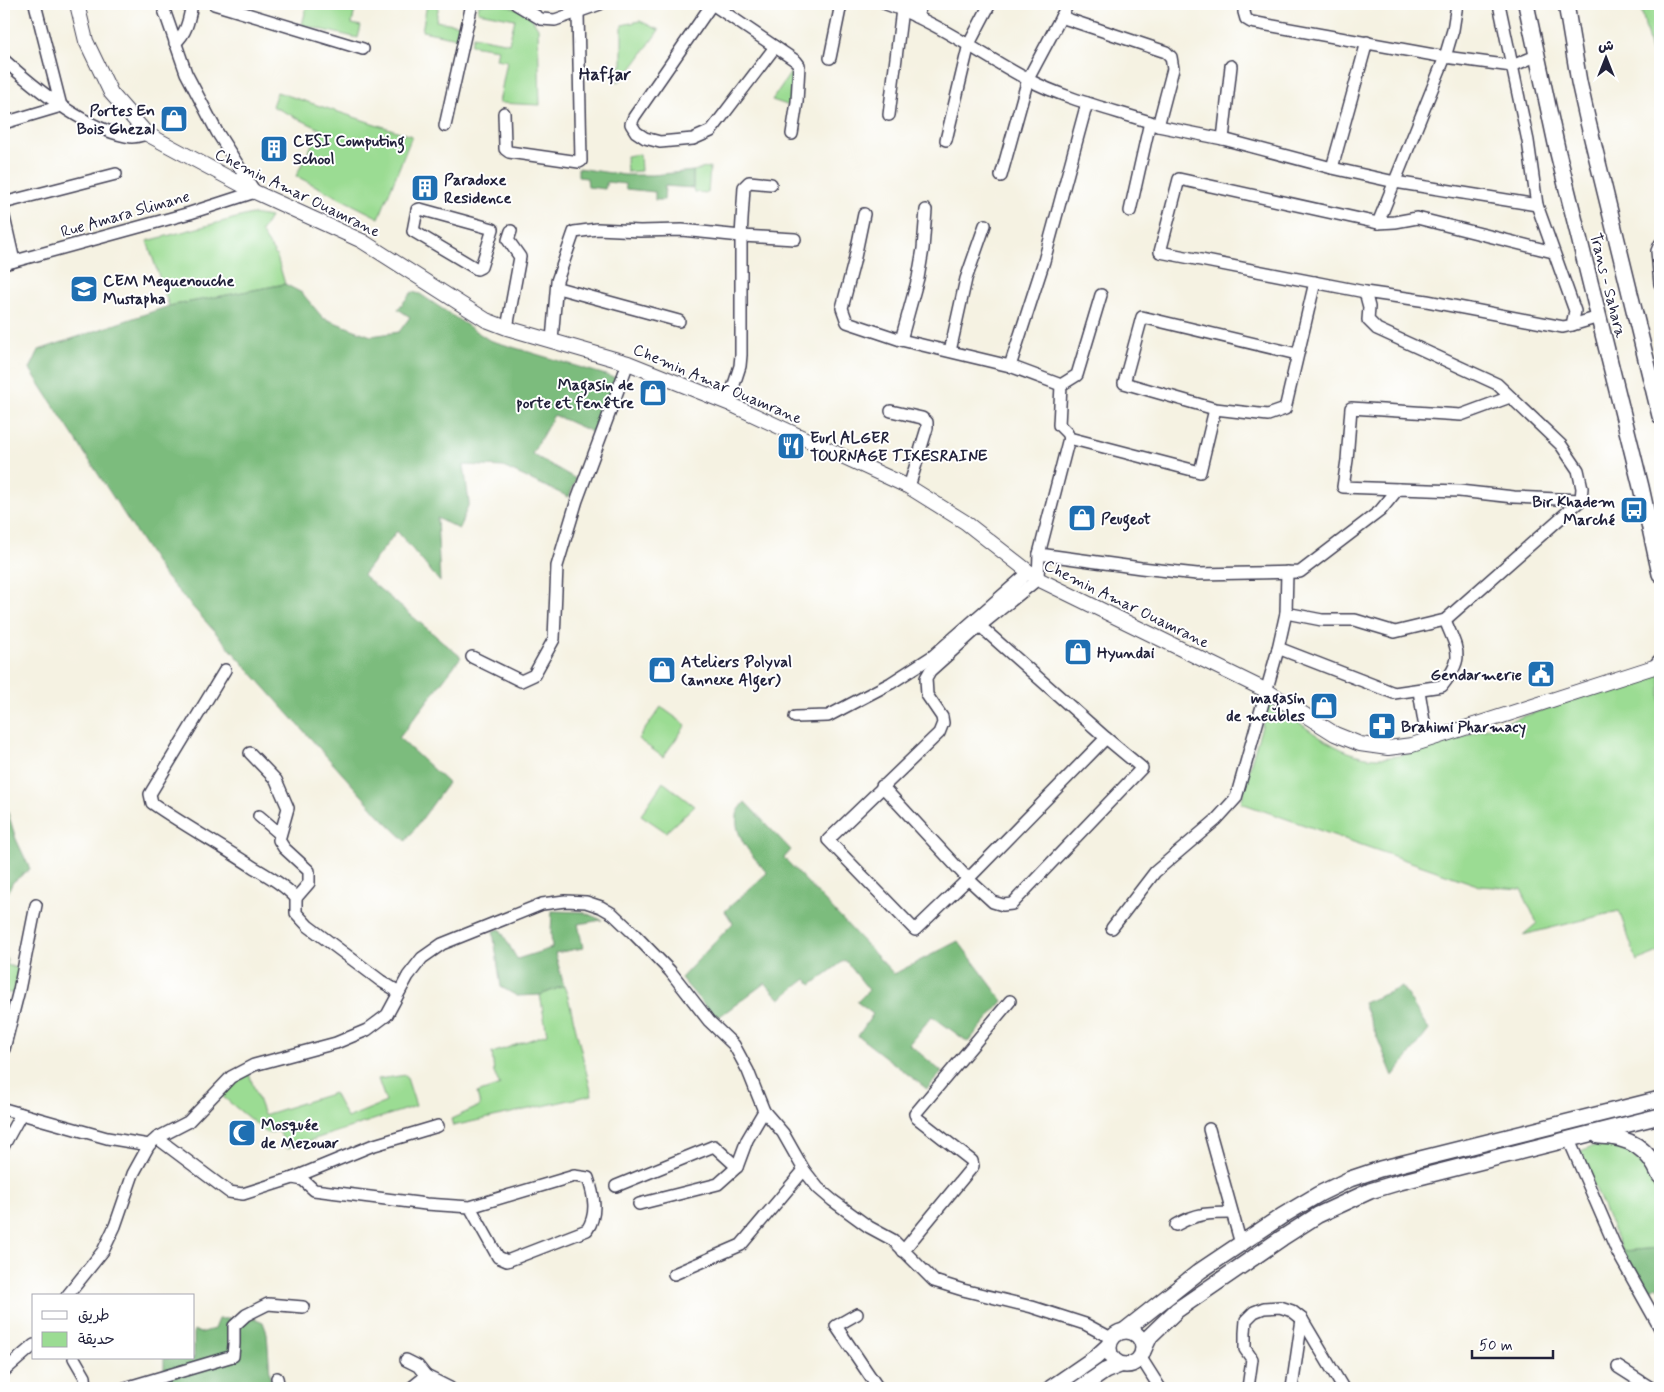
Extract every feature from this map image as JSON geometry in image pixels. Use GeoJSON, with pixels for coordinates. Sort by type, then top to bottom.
{"type":"FeatureCollection","features":[{"type":"Feature","properties":{"kind":"highway","name":"Trans - Sahara"},"geometry":{"type":"LineString","coordinates":[[1526,4],[1558,153],[1641,487],[1660,574]]}},
{"type":"Feature","properties":{"kind":"highway","name":"Trans - Sahara"},"geometry":{"type":"LineString","coordinates":[[1566,4],[1579,82],[1588,122],[1656,384],[1660,416]]}},
{"type":"Feature","properties":{"kind":"highway"},"geometry":{"type":"LineString","coordinates":[[1051,1388],[1096,1357],[1117,1333],[1142,1318],[1200,1271],[1319,1194],[1350,1179],[1380,1169],[1660,1100]]}},
{"type":"Feature","properties":{"kind":"highway"},"geometry":{"type":"LineString","coordinates":[[1110,1342],[1109,1353],[1113,1360],[1127,1366],[1135,1363],[1142,1354],[1150,1336],[1178,1310],[1228,1274],[1318,1216],[1370,1191],[1660,1116]]}},
{"type":"Feature","properties":{"kind":"highway"},"geometry":{"type":"LineString","coordinates":[[1576,1138],[1610,1136],[1622,1138],[1647,1154],[1660,1176]]}},
{"type":"Feature","properties":{"kind":"highway"},"geometry":{"type":"LineString","coordinates":[[1124,1330],[1139,1336],[1143,1343],[1142,1354]]}},
{"type":"Feature","properties":{"kind":"highway"},"geometry":{"type":"LineString","coordinates":[[1080,1388],[1105,1371],[1120,1364]]}},
{"type":"Feature","properties":{"kind":"main road","name":"Chemin Amar Ouamrane"},"geometry":{"type":"LineString","coordinates":[[77,4],[86,41],[111,92],[148,134],[255,192],[362,241],[486,320],[507,328],[628,362],[728,403],[909,487],[965,522],[1033,576],[1266,691],[1335,734],[1360,744],[1388,748],[1412,744],[1659,665]]}},
{"type":"Feature","properties":{"kind":"street"},"geometry":{"type":"LineString","coordinates":[[35,4],[61,106]]}},
{"type":"Feature","properties":{"kind":"street"},"geometry":{"type":"LineString","coordinates":[[162,4],[186,73],[208,116],[255,192]]}},
{"type":"Feature","properties":{"kind":"street"},"geometry":{"type":"LineString","coordinates":[[174,43],[182,37],[188,24],[192,4]]}},
{"type":"Feature","properties":{"kind":"street"},"geometry":{"type":"LineString","coordinates":[[214,4],[363,49]]}},
{"type":"Feature","properties":{"kind":"street"},"geometry":{"type":"LineString","coordinates":[[446,126],[472,4]]}},
{"type":"Feature","properties":{"kind":"street"},"geometry":{"type":"LineString","coordinates":[[516,4],[541,19],[555,20],[600,4]]}},
{"type":"Feature","properties":{"kind":"street"},"geometry":{"type":"LineString","coordinates":[[775,46],[711,131],[693,139],[660,142],[645,138],[636,132],[631,124],[712,4],[775,46],[799,65],[797,102],[792,134]]}},
{"type":"Feature","properties":{"kind":"street"},"geometry":{"type":"LineString","coordinates":[[830,58],[840,4]]}},
{"type":"Feature","properties":{"kind":"street"},"geometry":{"type":"LineString","coordinates":[[886,4],[902,10],[969,44],[1028,79],[1087,103],[1154,124],[1223,139],[1332,168],[1394,182],[1537,205]]}},
{"type":"Feature","properties":{"kind":"street"},"geometry":{"type":"LineString","coordinates":[[916,17],[922,4]]}},
{"type":"Feature","properties":{"kind":"street"},"geometry":{"type":"LineString","coordinates":[[946,140],[969,44],[990,4]]}},
{"type":"Feature","properties":{"kind":"street"},"geometry":{"type":"LineString","coordinates":[[1001,176],[1028,79],[1068,4]]}},
{"type":"Feature","properties":{"kind":"street"},"geometry":{"type":"LineString","coordinates":[[1245,4],[1244,12],[1246,19],[1251,22],[1445,57],[1512,66],[1536,56]]}},
{"type":"Feature","properties":{"kind":"street"},"geometry":{"type":"LineString","coordinates":[[1378,223],[1445,57],[1453,30],[1457,4]]}},
{"type":"Feature","properties":{"kind":"street"},"geometry":{"type":"LineString","coordinates":[[1499,4],[1528,141],[1537,205],[1575,310],[1572,325]]}},
{"type":"Feature","properties":{"kind":"street"},"geometry":{"type":"LineString","coordinates":[[889,115],[902,10]]}},
{"type":"Feature","properties":{"kind":"street"},"geometry":{"type":"LineString","coordinates":[[504,113],[505,149],[509,152],[578,162],[582,160],[578,13]]}},
{"type":"Feature","properties":{"kind":"street"},"geometry":{"type":"LineString","coordinates":[[1061,17],[1166,52],[1171,57],[1173,69],[1154,124],[1130,211]]}},
{"type":"Feature","properties":{"kind":"street"},"geometry":{"type":"LineString","coordinates":[[1332,168],[1367,42]]}},
{"type":"Feature","properties":{"kind":"street"},"geometry":{"type":"LineString","coordinates":[[4,60],[34,87],[61,106],[101,128],[133,137],[148,134]]}},
{"type":"Feature","properties":{"kind":"street"},"geometry":{"type":"LineString","coordinates":[[1223,139],[1231,66]]}},
{"type":"Feature","properties":{"kind":"street"},"geometry":{"type":"LineString","coordinates":[[1010,366],[1044,261],[1087,103]]}},
{"type":"Feature","properties":{"kind":"street"},"geometry":{"type":"LineString","coordinates":[[4,123],[61,106]]}},
{"type":"Feature","properties":{"kind":"street"},"geometry":{"type":"LineString","coordinates":[[4,206],[7,202],[116,174]]}},
{"type":"Feature","properties":{"kind":"street"},"geometry":{"type":"LineString","coordinates":[[1553,252],[1417,218],[1378,223],[1179,179],[1160,252],[1366,292],[1427,301],[1562,327],[1599,317]]}},
{"type":"Feature","properties":{"kind":"street"},"geometry":{"type":"LineString","coordinates":[[728,403],[740,366],[741,355],[741,236],[744,187],[749,182],[771,184]]}},
{"type":"Feature","properties":{"kind":"street","name":"Rue Amara Slimane"},"geometry":{"type":"LineString","coordinates":[[9,262],[190,213],[255,192]]}},
{"type":"Feature","properties":{"kind":"street"},"geometry":{"type":"LineString","coordinates":[[420,209],[493,229],[480,267],[477,269],[413,231],[412,228],[417,210],[420,209]]}},
{"type":"Feature","properties":{"kind":"street"},"geometry":{"type":"LineString","coordinates":[[901,340],[918,278],[923,249],[926,210]]}},
{"type":"Feature","properties":{"kind":"street"},"geometry":{"type":"LineString","coordinates":[[864,214],[842,308],[848,322],[901,340],[1010,366],[1061,385]]}},
{"type":"Feature","properties":{"kind":"street"},"geometry":{"type":"LineString","coordinates":[[4,216],[9,262]]}},
{"type":"Feature","properties":{"kind":"street"},"geometry":{"type":"LineString","coordinates":[[950,351],[966,278],[985,225]]}},
{"type":"Feature","properties":{"kind":"street"},"geometry":{"type":"LineString","coordinates":[[552,340],[558,288],[557,281],[574,232],[597,229],[682,230],[795,239]]}},
{"type":"Feature","properties":{"kind":"street"},"geometry":{"type":"LineString","coordinates":[[507,328],[520,257],[508,240],[511,231]]}},
{"type":"Feature","properties":{"kind":"street"},"geometry":{"type":"LineString","coordinates":[[1660,244],[1657,251],[1660,284]]}},
{"type":"Feature","properties":{"kind":"street"},"geometry":{"type":"LineString","coordinates":[[1297,354],[1142,317],[1124,383],[1215,410],[1268,415],[1285,409],[1316,282]]}},
{"type":"Feature","properties":{"kind":"street"},"geometry":{"type":"LineString","coordinates":[[558,288],[679,321]]}},
{"type":"Feature","properties":{"kind":"street"},"geometry":{"type":"LineString","coordinates":[[1286,613],[1322,620],[1355,620],[1395,632],[1445,620],[1581,500],[1582,488],[1578,470],[1561,445],[1497,384],[1377,329],[1368,320],[1369,307],[1366,292]]}},
{"type":"Feature","properties":{"kind":"street"},"geometry":{"type":"LineString","coordinates":[[1061,385],[1077,375],[1102,295]]}},
{"type":"Feature","properties":{"kind":"street"},"geometry":{"type":"LineString","coordinates":[[472,657],[521,681],[534,675],[554,639],[557,566],[577,500],[628,362]]}},
{"type":"Feature","properties":{"kind":"street"},"geometry":{"type":"LineString","coordinates":[[1061,385],[1059,425],[1069,438],[1033,576],[930,671],[926,678],[927,694],[944,723],[939,732],[828,840],[915,930],[968,880],[1106,738]]}},
{"type":"Feature","properties":{"kind":"street"},"geometry":{"type":"LineString","coordinates":[[1510,397],[1461,415],[1351,408],[1343,487],[1459,491],[1581,500]]}},
{"type":"Feature","properties":{"kind":"street"},"geometry":{"type":"LineString","coordinates":[[1069,438],[1200,472],[1215,410]]}},
{"type":"Feature","properties":{"kind":"street"},"geometry":{"type":"LineString","coordinates":[[891,411],[922,418],[927,422],[927,428],[909,487]]}},
{"type":"Feature","properties":{"kind":"street"},"geometry":{"type":"LineString","coordinates":[[1039,554],[1198,574],[1300,572],[1380,511],[1398,489]]}},
{"type":"Feature","properties":{"kind":"street"},"geometry":{"type":"LineString","coordinates":[[1112,928],[1155,872],[1216,820],[1236,798],[1277,653],[1286,613],[1287,572]]}},
{"type":"Feature","properties":{"kind":"street"},"geometry":{"type":"LineString","coordinates":[[795,717],[828,716],[891,683],[933,656],[1033,576]]}},
{"type":"Feature","properties":{"kind":"street"},"geometry":{"type":"LineString","coordinates":[[1277,653],[1278,648],[1394,693],[1419,691],[1442,686],[1450,676],[1458,658],[1457,649],[1445,620]]}},
{"type":"Feature","properties":{"kind":"street"},"geometry":{"type":"LineString","coordinates":[[882,786],[968,880],[993,902],[1002,905],[1012,904],[1142,768],[980,626]]}},
{"type":"Feature","properties":{"kind":"street"},"geometry":{"type":"LineString","coordinates":[[225,670],[150,794],[152,803],[288,889],[296,898]]}},
{"type":"Feature","properties":{"kind":"street"},"geometry":{"type":"LineString","coordinates":[[1419,691],[1427,740]]}},
{"type":"Feature","properties":{"kind":"street"},"geometry":{"type":"LineString","coordinates":[[250,753],[276,780],[288,808],[279,840],[284,848],[309,871],[309,883],[296,898],[296,913],[308,926],[381,981],[399,992]]}},
{"type":"Feature","properties":{"kind":"street"},"geometry":{"type":"LineString","coordinates":[[259,816],[280,834]]}},
{"type":"Feature","properties":{"kind":"street"},"geometry":{"type":"LineString","coordinates":[[69,1294],[103,1251],[115,1226],[133,1174],[153,1141],[188,1122],[231,1077],[254,1065],[336,1043],[367,1030],[386,1015],[408,976],[422,958],[442,944],[542,904],[565,900],[586,902],[601,907],[613,914],[670,971],[709,1021],[734,1045],[748,1071],[764,1112],[783,1133],[804,1170],[818,1188],[832,1200],[870,1227],[893,1240],[934,1281],[1085,1324],[1110,1342]]}},
{"type":"Feature","properties":{"kind":"street"},"geometry":{"type":"LineString","coordinates":[[4,1049],[7,1024],[19,990],[36,905]]}},
{"type":"Feature","properties":{"kind":"street"},"geometry":{"type":"LineString","coordinates":[[903,1251],[973,1166],[972,1161],[916,1118],[915,1114],[1010,1001]]}},
{"type":"Feature","properties":{"kind":"street"},"geometry":{"type":"LineString","coordinates":[[4,1109],[107,1138],[153,1141],[229,1192],[243,1194],[293,1178],[372,1146],[438,1126]]}},
{"type":"Feature","properties":{"kind":"street"},"geometry":{"type":"LineString","coordinates":[[639,1204],[718,1184],[737,1167],[747,1140],[764,1112]]}},
{"type":"Feature","properties":{"kind":"street"},"geometry":{"type":"LineString","coordinates":[[4,1145],[22,1114]]}},
{"type":"Feature","properties":{"kind":"street"},"geometry":{"type":"LineString","coordinates":[[1210,1129],[1241,1244]]}},
{"type":"Feature","properties":{"kind":"street"},"geometry":{"type":"LineString","coordinates":[[1576,1138],[1618,1253],[1660,1328]]}},
{"type":"Feature","properties":{"kind":"street"},"geometry":{"type":"LineString","coordinates":[[616,1186],[714,1146],[737,1167]]}},
{"type":"Feature","properties":{"kind":"street"},"geometry":{"type":"LineString","coordinates":[[674,1274],[741,1245],[804,1170]]}},
{"type":"Feature","properties":{"kind":"street"},"geometry":{"type":"LineString","coordinates":[[293,1178],[302,1180],[314,1190],[426,1204],[470,1207],[574,1176],[588,1178],[594,1195],[593,1221],[587,1230],[507,1261],[498,1257],[470,1207]]}},
{"type":"Feature","properties":{"kind":"street"},"geometry":{"type":"LineString","coordinates":[[1176,1225],[1188,1218],[1204,1213],[1232,1213]]}},
{"type":"Feature","properties":{"kind":"street"},"geometry":{"type":"LineString","coordinates":[[125,1388],[233,1356],[234,1326],[246,1315],[268,1304],[303,1307]]}},
{"type":"Feature","properties":{"kind":"street"},"geometry":{"type":"LineString","coordinates":[[1248,1388],[1252,1359],[1245,1349],[1246,1320],[1254,1312],[1264,1308],[1280,1307],[1292,1311],[1302,1319],[1343,1388]]}},
{"type":"Feature","properties":{"kind":"street"},"geometry":{"type":"LineString","coordinates":[[857,1314],[836,1326],[878,1388]]}},
{"type":"Feature","properties":{"kind":"street"},"geometry":{"type":"LineString","coordinates":[[1292,1388],[1302,1319]]}},
{"type":"Feature","properties":{"kind":"street"},"geometry":{"type":"LineString","coordinates":[[4,1371],[32,1347]]}},
{"type":"Feature","properties":{"kind":"street"},"geometry":{"type":"LineString","coordinates":[[1142,1354],[1160,1388]]}},
{"type":"Feature","properties":{"kind":"street"},"geometry":{"type":"LineString","coordinates":[[75,1360],[85,1377],[86,1388]]}},
{"type":"Feature","properties":{"kind":"street"},"geometry":{"type":"LineString","coordinates":[[406,1360],[418,1366],[426,1376],[450,1388]]}},
{"type":"Feature","properties":{"kind":"street"},"geometry":{"type":"LineString","coordinates":[[1618,1367],[1651,1388]]}},
{"type":"Feature","properties":{"kind":"street"},"geometry":{"type":"LineString","coordinates":[[411,1388],[426,1376]]}},
{"type":"Feature","properties":{"kind":"green space"},"geometry":{"type":"Polygon","coordinates":[[[317,4],[356,4],[352,24],[361,26],[358,38],[302,25],[307,5],[316,7],[317,4]]]}},
{"type":"Feature","properties":{"kind":"green space"},"geometry":{"type":"Polygon","coordinates":[[[427,4],[439,4],[436,21],[460,25],[457,38],[422,31],[427,4]]]}},
{"type":"Feature","properties":{"kind":"green space"},"geometry":{"type":"Polygon","coordinates":[[[479,4],[502,4],[518,9],[531,17],[538,28],[540,105],[499,103],[507,61],[496,59],[498,49],[471,45],[473,36],[509,43],[515,19],[478,12],[479,4]]]}},
{"type":"Feature","properties":{"kind":"green space"},"geometry":{"type":"Polygon","coordinates":[[[1640,4],[1660,4],[1660,90],[1640,4]]]}},
{"type":"Feature","properties":{"kind":"green space"},"geometry":{"type":"Polygon","coordinates":[[[640,21],[659,30],[633,67],[618,82],[617,67],[622,65],[622,25],[640,21]]]}},
{"type":"Feature","properties":{"kind":"green space"},"geometry":{"type":"Polygon","coordinates":[[[793,69],[790,106],[772,100],[793,69]]]}},
{"type":"Feature","properties":{"kind":"green space"},"geometry":{"type":"Polygon","coordinates":[[[277,92],[412,136],[379,218],[296,176],[320,129],[272,106],[277,92]]]}},
{"type":"Feature","properties":{"kind":"green space"},"geometry":{"type":"Polygon","coordinates":[[[640,154],[641,171],[627,172],[626,156],[640,154]]]}},
{"type":"Feature","properties":{"kind":"green space"},"geometry":{"type":"Polygon","coordinates":[[[710,167],[708,193],[694,192],[693,171],[710,167]]]}},
{"type":"Feature","properties":{"kind":"green space"},"geometry":{"type":"Polygon","coordinates":[[[578,168],[624,175],[653,175],[693,171],[693,188],[665,186],[664,200],[655,200],[655,192],[626,189],[625,184],[607,182],[605,189],[588,187],[587,178],[578,177],[578,168]]]}},
{"type":"Feature","properties":{"kind":"green space"},"geometry":{"type":"Polygon","coordinates":[[[252,214],[270,217],[261,232],[277,257],[285,284],[169,306],[147,241],[252,214]]]}},
{"type":"Feature","properties":{"kind":"green space"},"geometry":{"type":"Polygon","coordinates":[[[285,284],[302,293],[323,318],[371,336],[399,332],[410,317],[398,309],[412,292],[420,294],[489,340],[619,379],[592,432],[554,415],[532,454],[576,479],[569,497],[503,467],[464,465],[469,503],[459,529],[437,518],[440,582],[397,531],[363,575],[461,657],[399,738],[448,783],[406,841],[381,817],[163,574],[30,369],[39,350],[169,306],[285,284]]]}},
{"type":"Feature","properties":{"kind":"green space"},"geometry":{"type":"Polygon","coordinates":[[[1656,673],[1660,675],[1660,951],[1637,961],[1619,911],[1523,935],[1537,923],[1521,889],[1480,886],[1241,803],[1270,700],[1307,728],[1334,745],[1348,752],[1363,756],[1384,758],[1433,746],[1656,673]]]}},
{"type":"Feature","properties":{"kind":"green space"},"geometry":{"type":"Polygon","coordinates":[[[661,707],[686,725],[663,757],[638,739],[661,707]]]}},
{"type":"Feature","properties":{"kind":"green space"},"geometry":{"type":"Polygon","coordinates":[[[663,782],[694,806],[666,832],[641,815],[663,782]]]}},
{"type":"Feature","properties":{"kind":"green space"},"geometry":{"type":"Polygon","coordinates":[[[4,800],[16,839],[30,869],[13,882],[4,899],[4,800]]]}},
{"type":"Feature","properties":{"kind":"green space"},"geometry":{"type":"Polygon","coordinates":[[[745,802],[791,850],[784,858],[894,974],[958,941],[1003,1001],[968,1042],[932,1016],[909,1044],[942,1072],[927,1089],[858,1036],[873,1014],[857,1002],[869,990],[845,960],[811,985],[806,979],[780,999],[765,983],[716,1019],[681,978],[733,923],[725,911],[767,873],[746,847],[739,832],[737,814],[745,802]]]}},
{"type":"Feature","properties":{"kind":"green space"},"geometry":{"type":"Polygon","coordinates":[[[552,911],[583,912],[602,920],[578,924],[583,948],[555,953],[564,986],[540,995],[517,996],[501,987],[493,931],[500,929],[517,959],[552,948],[552,911]]]}},
{"type":"Feature","properties":{"kind":"green space"},"geometry":{"type":"Polygon","coordinates":[[[4,958],[7,959],[7,965],[20,969],[15,994],[4,992],[4,958]]]}},
{"type":"Feature","properties":{"kind":"green space"},"geometry":{"type":"Polygon","coordinates":[[[564,986],[592,1095],[453,1126],[451,1119],[480,1106],[477,1093],[500,1085],[494,1073],[492,1053],[547,1034],[540,995],[564,986]]]}},
{"type":"Feature","properties":{"kind":"green space"},"geometry":{"type":"Polygon","coordinates":[[[1402,987],[1429,1030],[1393,1076],[1363,1003],[1402,987]]]}},
{"type":"Feature","properties":{"kind":"green space"},"geometry":{"type":"Polygon","coordinates":[[[249,1074],[264,1115],[334,1093],[347,1118],[386,1102],[378,1079],[406,1075],[416,1106],[287,1148],[279,1131],[267,1133],[222,1096],[234,1082],[249,1074]]]}},
{"type":"Feature","properties":{"kind":"green space"},"geometry":{"type":"Polygon","coordinates":[[[1623,1145],[1652,1175],[1660,1210],[1660,1248],[1622,1251],[1580,1152],[1595,1146],[1623,1145]]]}},
{"type":"Feature","properties":{"kind":"green space"},"geometry":{"type":"Polygon","coordinates":[[[1660,1248],[1660,1289],[1657,1286],[1647,1291],[1622,1251],[1660,1248]]]}},
{"type":"Feature","properties":{"kind":"green space"},"geometry":{"type":"Polygon","coordinates":[[[254,1318],[263,1322],[267,1333],[271,1388],[150,1388],[166,1383],[164,1360],[195,1360],[195,1330],[200,1333],[214,1329],[218,1319],[254,1318]]]}},
{"type":"Feature","properties":{"kind":"place","name":"Portes En Bois Ghezal"},"geometry":{"type":"Point","coordinates":[174,119]}},
{"type":"Feature","properties":{"kind":"place","name":"CESI Computing School"},"geometry":{"type":"Point","coordinates":[274,149]}},
{"type":"Feature","properties":{"kind":"place","name":"Paradoxe Residence"},"geometry":{"type":"Point","coordinates":[425,188]}},
{"type":"Feature","properties":{"kind":"place","name":"CEM Meguenouche Mustapha"},"geometry":{"type":"Point","coordinates":[84,289]}},
{"type":"Feature","properties":{"kind":"place","name":"Magasin de porte et fenêtre"},"geometry":{"type":"Point","coordinates":[653,393]}},
{"type":"Feature","properties":{"kind":"place","name":"Eurl ALGER TOURNAGE TIXESRAINE"},"geometry":{"type":"Point","coordinates":[791,446]}},
{"type":"Feature","properties":{"kind":"place","name":"Bir Khadem Marché"},"geometry":{"type":"Point","coordinates":[1634,510]}},
{"type":"Feature","properties":{"kind":"place","name":"Peugeot"},"geometry":{"type":"Point","coordinates":[1082,518]}},
{"type":"Feature","properties":{"kind":"place","name":"Hyundai"},"geometry":{"type":"Point","coordinates":[1078,652]}},
{"type":"Feature","properties":{"kind":"place","name":"Ateliers Polyval (annexe Alger)"},"geometry":{"type":"Point","coordinates":[662,670]}},
{"type":"Feature","properties":{"kind":"place","name":"Gendarmerie"},"geometry":{"type":"Point","coordinates":[1541,674]}},
{"type":"Feature","properties":{"kind":"place","name":"magasin de meubles"},"geometry":{"type":"Point","coordinates":[1324,706]}},
{"type":"Feature","properties":{"kind":"place","name":"Brahimi Pharmacy"},"geometry":{"type":"Point","coordinates":[1382,726]}},
{"type":"Feature","properties":{"kind":"place","name":"Mosquée de Mezouar"},"geometry":{"type":"Point","coordinates":[242,1133]}},
{"type":"Feature","properties":{"kind":"district","name":"Haffar"},"geometry":{"type":"Point","coordinates":[605,74]}}]}
